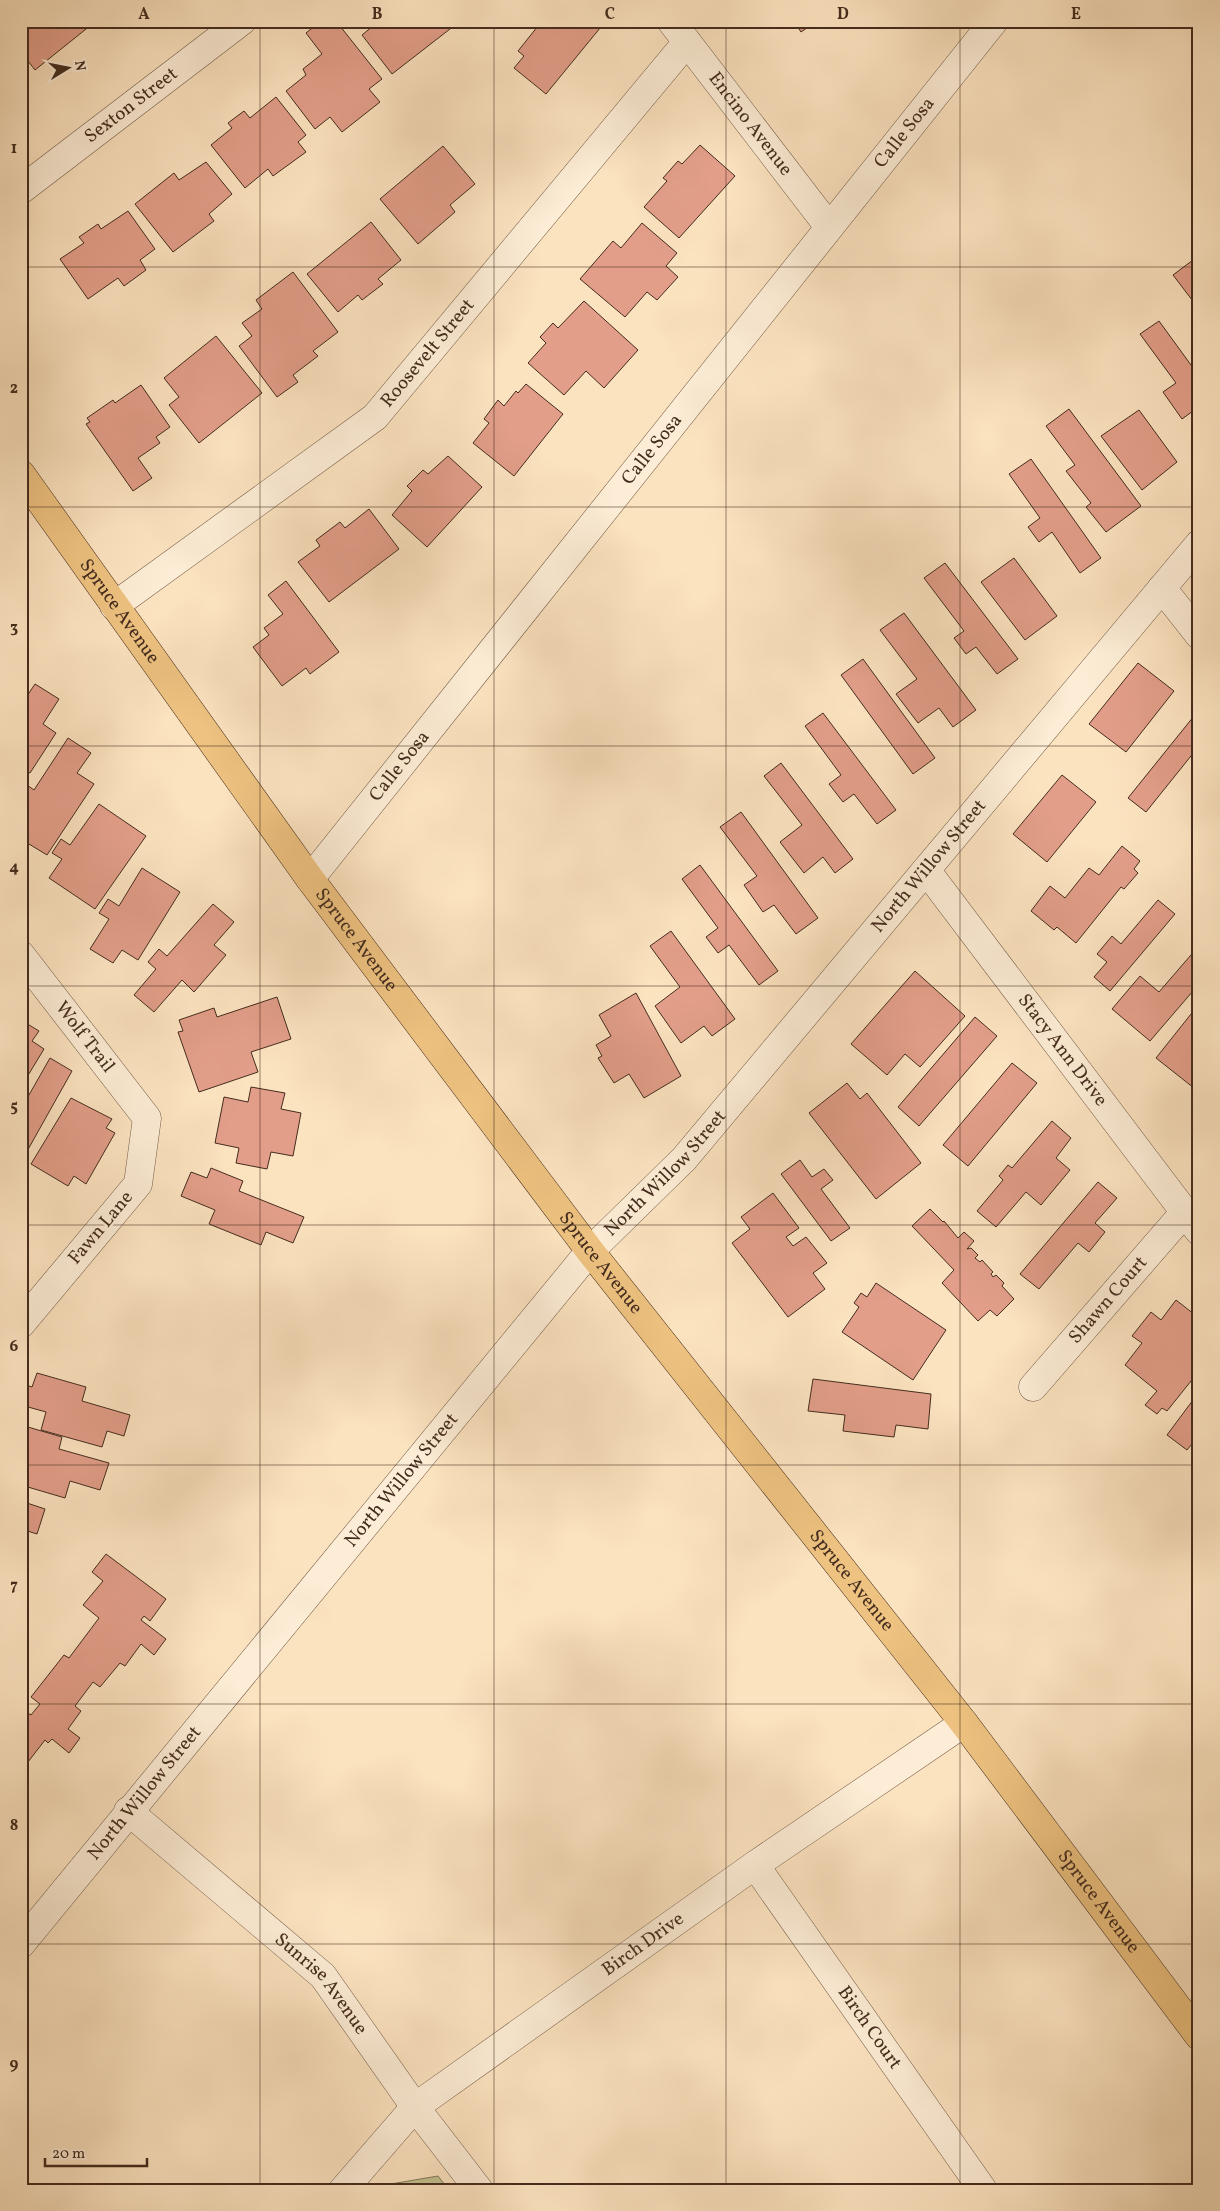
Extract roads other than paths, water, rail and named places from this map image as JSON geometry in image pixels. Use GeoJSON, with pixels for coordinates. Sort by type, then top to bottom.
{"type":"FeatureCollection","features":[{"type":"Feature","properties":{"kind":"main road","name":"Spruce Avenue"},"geometry":{"type":"LineString","coordinates":[[21,474],[310,879],[590,1252],[964,1723],[1199,2036]]}},
{"type":"Feature","properties":{"kind":"street","name":"Sexton Street"},"geometry":{"type":"LineString","coordinates":[[21,190],[242,21]]}},
{"type":"Feature","properties":{"kind":"street","name":"Calle Sosa"},"geometry":{"type":"LineString","coordinates":[[310,879],[994,21]]}},
{"type":"Feature","properties":{"kind":"street","name":"Encino Avenue"},"geometry":{"type":"LineString","coordinates":[[679,32],[829,227]]}},
{"type":"Feature","properties":{"kind":"street","name":"Roosevelt Street"},"geometry":{"type":"LineString","coordinates":[[114,606],[375,417],[679,32]]}},
{"type":"Feature","properties":{"kind":"street","name":"North Willow Street"},"geometry":{"type":"LineString","coordinates":[[21,1944],[128,1811],[590,1252],[684,1159],[1199,544]]}},
{"type":"Feature","properties":{"kind":"street"},"geometry":{"type":"LineString","coordinates":[[1162,588],[1199,635]]}},
{"type":"Feature","properties":{"kind":"street","name":"Stacy Ann Drive"},"geometry":{"type":"LineString","coordinates":[[926,870],[1192,1222]]}},
{"type":"Feature","properties":{"kind":"street","name":"Wolf Trail"},"geometry":{"type":"LineString","coordinates":[[21,955],[147,1118]]}},
{"type":"Feature","properties":{"kind":"street","name":"Fawn Lane"},"geometry":{"type":"LineString","coordinates":[[21,1324],[138,1184],[147,1118]]}},
{"type":"Feature","properties":{"kind":"street","name":"Shawn Court"},"geometry":{"type":"LineString","coordinates":[[1033,1387],[1192,1222]]}},
{"type":"Feature","properties":{"kind":"street","name":"Birch Drive"},"geometry":{"type":"LineString","coordinates":[[343,2190],[415,2107],[755,1865],[964,1723]]}},
{"type":"Feature","properties":{"kind":"street","name":"Sunrise Avenue"},"geometry":{"type":"LineString","coordinates":[[128,1811],[323,1976],[415,2107],[478,2190]]}},
{"type":"Feature","properties":{"kind":"street","name":"Birch Court"},"geometry":{"type":"LineString","coordinates":[[755,1865],[983,2190]]}}]}
